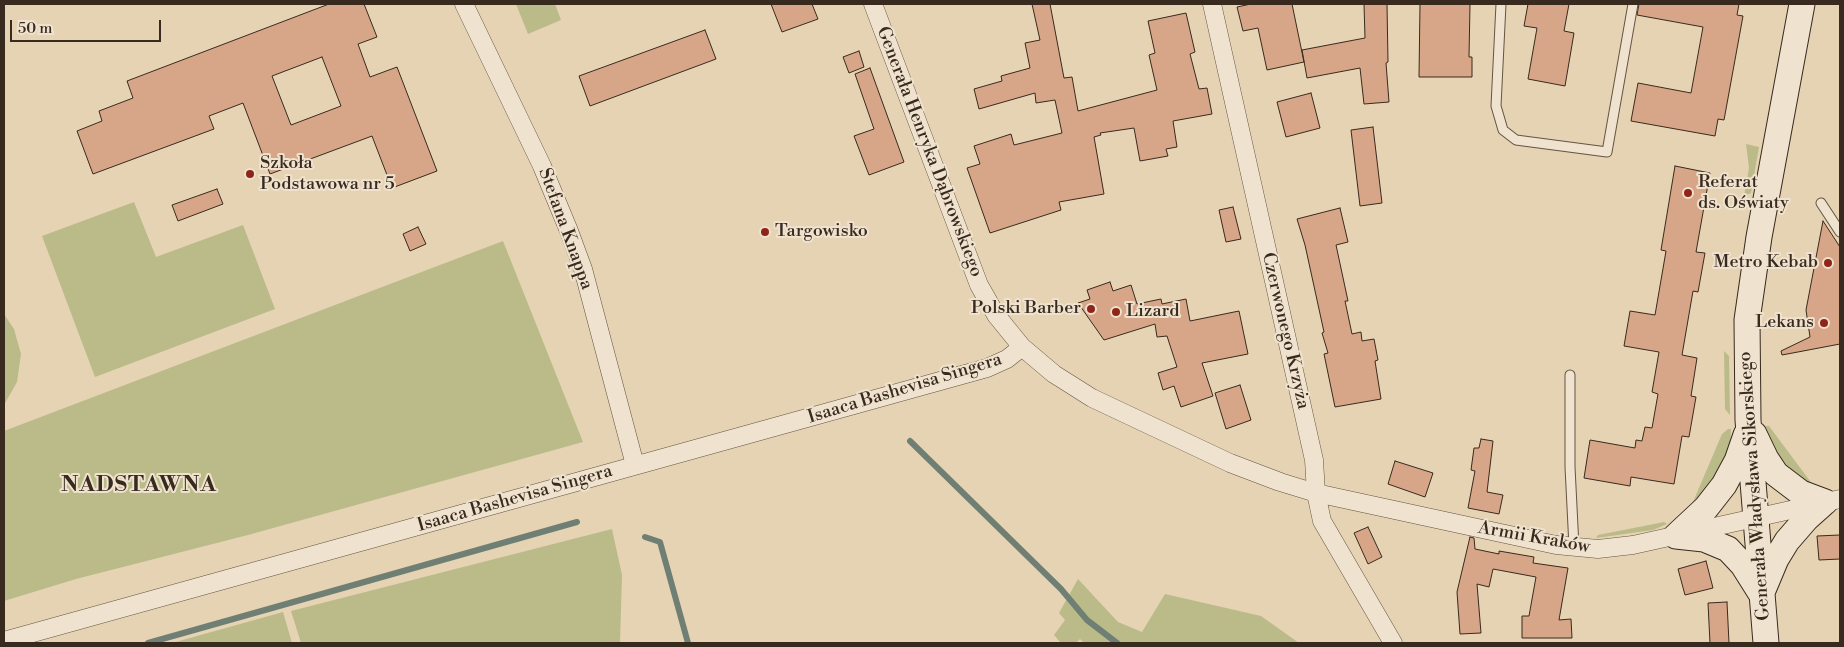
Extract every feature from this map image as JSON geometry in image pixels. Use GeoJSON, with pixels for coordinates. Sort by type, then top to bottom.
{"type":"FeatureCollection","features":[{"type":"Feature","properties":{"kind":"street","name":"Stefana Knappa"},"geometry":{"type":"LineString","coordinates":[[464,4],[542,166],[570,231],[635,465]]}},
{"type":"Feature","properties":{"kind":"street","name":"Generała Henryka Dąbrowskiego"},"geometry":{"type":"LineString","coordinates":[[874,4],[978,285],[996,315],[1022,347],[1054,374],[1092,398],[1230,463],[1316,493]]}},
{"type":"Feature","properties":{"kind":"street","name":"Czerwonego Krzyża"},"geometry":{"type":"LineString","coordinates":[[1212,4],[1314,460],[1316,493],[1324,527],[1393,643]]}},
{"type":"Feature","properties":{"kind":"street","name":"Generała Władysława Sikorskiego"},"geometry":{"type":"LineString","coordinates":[[1766,643],[1748,420],[1746,342],[1754,267],[1802,4]]}},
{"type":"Feature","properties":{"kind":"street","name":"Isaaca Bashevisa Singera"},"geometry":{"type":"LineString","coordinates":[[4,641],[987,368],[1007,359],[1022,347]]}},
{"type":"Feature","properties":{"kind":"street"},"geometry":{"type":"LineString","coordinates":[[1748,420],[1762,453],[1776,474],[1801,492],[1833,501]]}},
{"type":"Feature","properties":{"kind":"street"},"geometry":{"type":"LineString","coordinates":[[1676,536],[1706,508],[1727,479],[1737,461],[1748,420]]}},
{"type":"Feature","properties":{"kind":"street","name":"Armii Kraków"},"geometry":{"type":"LineString","coordinates":[[1316,493],[1556,545],[1598,549],[1620,547],[1676,536],[1833,501]]}},
{"type":"Feature","properties":{"kind":"street"},"geometry":{"type":"LineString","coordinates":[[1762,594],[1776,559],[1787,540],[1806,519],[1833,501]]}},
{"type":"Feature","properties":{"kind":"street"},"geometry":{"type":"LineString","coordinates":[[1676,536],[1704,539],[1728,549],[1743,564],[1762,594]]}},
{"type":"Feature","properties":{"kind":"lane"},"geometry":{"type":"LineString","coordinates":[[1501,4],[1496,106],[1503,130],[1516,140],[1607,152],[1634,4]]}},
{"type":"Feature","properties":{"kind":"lane"},"geometry":{"type":"LineString","coordinates":[[1821,203],[1840,232]]}},
{"type":"Feature","properties":{"kind":"lane"},"geometry":{"type":"LineString","coordinates":[[1570,375],[1570,467],[1574,547]]}},
{"type":"Feature","properties":{"kind":"green space"},"geometry":{"type":"Polygon","coordinates":[[[516,4],[555,4],[561,20],[528,34],[516,4]]]}},
{"type":"Feature","properties":{"kind":"green space"},"geometry":{"type":"Polygon","coordinates":[[[1746,144],[1759,147],[1751,193],[1744,196],[1749,168],[1746,144]]]}},
{"type":"Feature","properties":{"kind":"green space"},"geometry":{"type":"Polygon","coordinates":[[[134,202],[156,257],[243,225],[275,309],[95,377],[42,236],[134,202]]]}},
{"type":"Feature","properties":{"kind":"green space"},"geometry":{"type":"Polygon","coordinates":[[[503,241],[583,442],[248,535],[76,579],[4,601],[4,431],[503,241]]]}},
{"type":"Feature","properties":{"kind":"green space"},"geometry":{"type":"Polygon","coordinates":[[[4,314],[14,329],[21,354],[17,382],[4,405],[4,314]]]}},
{"type":"Feature","properties":{"kind":"green space"},"geometry":{"type":"Polygon","coordinates":[[[1724,351],[1729,356],[1730,415],[1725,409],[1724,351]]]}},
{"type":"Feature","properties":{"kind":"green space"},"geometry":{"type":"Polygon","coordinates":[[[1764,426],[1769,426],[1813,485],[1803,482],[1783,468],[1764,426]]]}},
{"type":"Feature","properties":{"kind":"green space"},"geometry":{"type":"Polygon","coordinates":[[[1731,429],[1730,447],[1712,486],[1690,509],[1722,434],[1731,429]]]}},
{"type":"Feature","properties":{"kind":"green space"},"geometry":{"type":"Polygon","coordinates":[[[1664,522],[1667,524],[1653,530],[1596,538],[1598,535],[1664,522]]]}},
{"type":"Feature","properties":{"kind":"green space"},"geometry":{"type":"Polygon","coordinates":[[[612,529],[622,575],[620,643],[301,643],[291,611],[612,529]]]}},
{"type":"Feature","properties":{"kind":"green space"},"geometry":{"type":"Polygon","coordinates":[[[1078,579],[1118,622],[1142,632],[1165,594],[1261,616],[1299,643],[1084,643],[1080,639],[1076,643],[1061,643],[1054,635],[1065,620],[1059,613],[1078,579]]]}},
{"type":"Feature","properties":{"kind":"green space"},"geometry":{"type":"Polygon","coordinates":[[[283,612],[292,643],[172,643],[283,612]]]}},
{"type":"Feature","properties":{"kind":"building"},"geometry":{"type":"Polygon","coordinates":[[[329,4],[364,4],[377,37],[358,44],[370,77],[397,67],[437,171],[392,188],[372,136],[270,174],[243,103],[209,116],[214,129],[93,174],[77,131],[102,121],[99,111],[133,98],[127,81],[329,4]],[[322,57],[272,76],[291,125],[341,106],[322,57]]]}},
{"type":"Feature","properties":{"kind":"building"},"geometry":{"type":"Polygon","coordinates":[[[771,4],[812,4],[818,19],[782,32],[771,4]]]}},
{"type":"Feature","properties":{"kind":"building"},"geometry":{"type":"Polygon","coordinates":[[[1032,4],[1050,4],[1064,78],[1072,77],[1078,111],[1157,90],[1149,55],[1155,53],[1148,21],[1186,13],[1195,52],[1190,54],[1199,89],[1207,88],[1212,114],[1173,121],[1177,147],[1166,149],[1168,156],[1140,161],[1134,128],[1100,133],[1101,135],[1094,137],[1104,194],[1059,202],[1061,210],[990,233],[967,168],[980,164],[974,146],[1011,134],[1014,145],[1062,133],[1055,100],[1036,103],[1035,93],[979,109],[974,89],[1002,81],[1001,76],[1030,68],[1025,43],[1040,40],[1032,4]]]}},
{"type":"Feature","properties":{"kind":"building"},"geometry":{"type":"Polygon","coordinates":[[[1251,4],[1292,4],[1304,62],[1267,70],[1258,28],[1243,31],[1237,7],[1251,4]]]}},
{"type":"Feature","properties":{"kind":"building"},"geometry":{"type":"Polygon","coordinates":[[[1364,4],[1387,4],[1388,62],[1386,63],[1389,102],[1364,104],[1360,68],[1307,78],[1302,50],[1365,38],[1364,4]]]}},
{"type":"Feature","properties":{"kind":"building"},"geometry":{"type":"Polygon","coordinates":[[[1420,4],[1470,4],[1469,57],[1472,57],[1472,77],[1419,77],[1420,4]]]}},
{"type":"Feature","properties":{"kind":"building"},"geometry":{"type":"Polygon","coordinates":[[[1528,4],[1569,4],[1564,31],[1574,33],[1565,86],[1528,79],[1537,28],[1524,26],[1528,4]]]}},
{"type":"Feature","properties":{"kind":"building"},"geometry":{"type":"Polygon","coordinates":[[[1639,4],[1739,4],[1737,15],[1743,16],[1724,120],[1718,119],[1715,136],[1631,121],[1638,83],[1691,93],[1703,27],[1637,15],[1639,4]]]}},
{"type":"Feature","properties":{"kind":"building"},"geometry":{"type":"Polygon","coordinates":[[[705,30],[716,59],[590,106],[579,76],[705,30]]]}},
{"type":"Feature","properties":{"kind":"building"},"geometry":{"type":"Polygon","coordinates":[[[859,51],[864,67],[849,73],[843,57],[859,51]]]}},
{"type":"Feature","properties":{"kind":"building"},"geometry":{"type":"Polygon","coordinates":[[[870,68],[904,162],[869,175],[854,136],[874,129],[855,74],[870,68]]]}},
{"type":"Feature","properties":{"kind":"building"},"geometry":{"type":"Polygon","coordinates":[[[1311,93],[1320,128],[1286,137],[1277,102],[1311,93]]]}},
{"type":"Feature","properties":{"kind":"building"},"geometry":{"type":"Polygon","coordinates":[[[1373,127],[1382,203],[1360,206],[1351,130],[1373,127]]]}},
{"type":"Feature","properties":{"kind":"building"},"geometry":{"type":"Polygon","coordinates":[[[1675,166],[1710,173],[1696,252],[1705,253],[1698,292],[1693,291],[1682,355],[1697,358],[1691,396],[1696,397],[1689,437],[1682,436],[1674,484],[1631,477],[1630,486],[1584,478],[1590,440],[1635,448],[1636,440],[1642,441],[1645,427],[1652,428],[1658,394],[1652,392],[1659,352],[1624,346],[1630,311],[1655,315],[1666,251],[1661,250],[1675,166]]]}},
{"type":"Feature","properties":{"kind":"building"},"geometry":{"type":"Polygon","coordinates":[[[217,189],[223,204],[178,221],[172,205],[217,189]]]}},
{"type":"Feature","properties":{"kind":"building"},"geometry":{"type":"Polygon","coordinates":[[[1233,207],[1241,239],[1226,242],[1219,210],[1233,207]]]}},
{"type":"Feature","properties":{"kind":"building"},"geometry":{"type":"Polygon","coordinates":[[[1340,208],[1348,242],[1336,245],[1348,301],[1345,301],[1352,334],[1361,332],[1362,341],[1374,339],[1378,360],[1375,361],[1381,399],[1335,407],[1324,354],[1328,353],[1322,333],[1324,332],[1305,245],[1297,219],[1340,208]]]}},
{"type":"Feature","properties":{"kind":"building"},"geometry":{"type":"Polygon","coordinates":[[[1823,221],[1840,247],[1840,344],[1782,355],[1781,351],[1810,337],[1806,310],[1823,221]]]}},
{"type":"Feature","properties":{"kind":"building"},"geometry":{"type":"Polygon","coordinates":[[[418,227],[426,244],[410,251],[403,234],[418,227]]]}},
{"type":"Feature","properties":{"kind":"building"},"geometry":{"type":"Polygon","coordinates":[[[1110,282],[1113,291],[1131,285],[1137,304],[1161,299],[1162,304],[1186,299],[1190,321],[1239,311],[1248,354],[1202,363],[1213,396],[1181,407],[1174,386],[1163,390],[1158,373],[1177,367],[1167,336],[1157,337],[1155,324],[1104,340],[1078,303],[1090,299],[1087,290],[1110,282]]]}},
{"type":"Feature","properties":{"kind":"building"},"geometry":{"type":"Polygon","coordinates":[[[1240,385],[1251,420],[1226,429],[1215,393],[1240,385]]]}},
{"type":"Feature","properties":{"kind":"building"},"geometry":{"type":"Polygon","coordinates":[[[1481,439],[1493,441],[1487,492],[1503,495],[1499,514],[1468,508],[1475,471],[1471,470],[1474,448],[1479,448],[1481,439]]]}},
{"type":"Feature","properties":{"kind":"building"},"geometry":{"type":"Polygon","coordinates":[[[1395,461],[1433,473],[1425,497],[1388,484],[1395,461]]]}},
{"type":"Feature","properties":{"kind":"building"},"geometry":{"type":"Polygon","coordinates":[[[1368,527],[1382,557],[1368,564],[1354,533],[1368,527]]]}},
{"type":"Feature","properties":{"kind":"building"},"geometry":{"type":"Polygon","coordinates":[[[1840,535],[1840,559],[1819,560],[1817,536],[1840,535]]]}},
{"type":"Feature","properties":{"kind":"building"},"geometry":{"type":"Polygon","coordinates":[[[1470,537],[1474,538],[1475,549],[1499,554],[1499,551],[1534,557],[1533,563],[1568,568],[1559,620],[1571,619],[1572,638],[1522,638],[1522,616],[1529,616],[1536,577],[1493,569],[1489,587],[1477,584],[1481,633],[1460,634],[1457,592],[1470,537]]]}},
{"type":"Feature","properties":{"kind":"building"},"geometry":{"type":"Polygon","coordinates":[[[1706,561],[1713,588],[1685,595],[1678,569],[1706,561]]]}},
{"type":"Feature","properties":{"kind":"building"},"geometry":{"type":"Polygon","coordinates":[[[1727,602],[1729,643],[1710,643],[1708,603],[1727,602]]]}},
{"type":"Feature","properties":{"kind":"waterway"},"geometry":{"type":"LineString","coordinates":[[910,441],[1061,589],[1087,620],[1117,643]]}},
{"type":"Feature","properties":{"kind":"waterway"},"geometry":{"type":"LineString","coordinates":[[148,643],[577,522]]}},
{"type":"Feature","properties":{"kind":"waterway"},"geometry":{"type":"LineString","coordinates":[[645,537],[660,542],[688,643]]}},
{"type":"Feature","properties":{"kind":"place","name":"Szkoła Podstawowa nr 5"},"geometry":{"type":"Point","coordinates":[250,174]}},
{"type":"Feature","properties":{"kind":"place","name":"Referat ds. Oświaty"},"geometry":{"type":"Point","coordinates":[1688,193]}},
{"type":"Feature","properties":{"kind":"place","name":"Targowisko"},"geometry":{"type":"Point","coordinates":[765,232]}},
{"type":"Feature","properties":{"kind":"place","name":"Metro Kebab"},"geometry":{"type":"Point","coordinates":[1828,263]}},
{"type":"Feature","properties":{"kind":"place","name":"Polski Barber"},"geometry":{"type":"Point","coordinates":[1091,309]}},
{"type":"Feature","properties":{"kind":"place","name":"Lizard"},"geometry":{"type":"Point","coordinates":[1116,312]}},
{"type":"Feature","properties":{"kind":"place","name":"Lekans"},"geometry":{"type":"Point","coordinates":[1824,323]}},
{"type":"Feature","properties":{"kind":"district","name":"NADSTAWNA"},"geometry":{"type":"Point","coordinates":[139,486]}}]}
